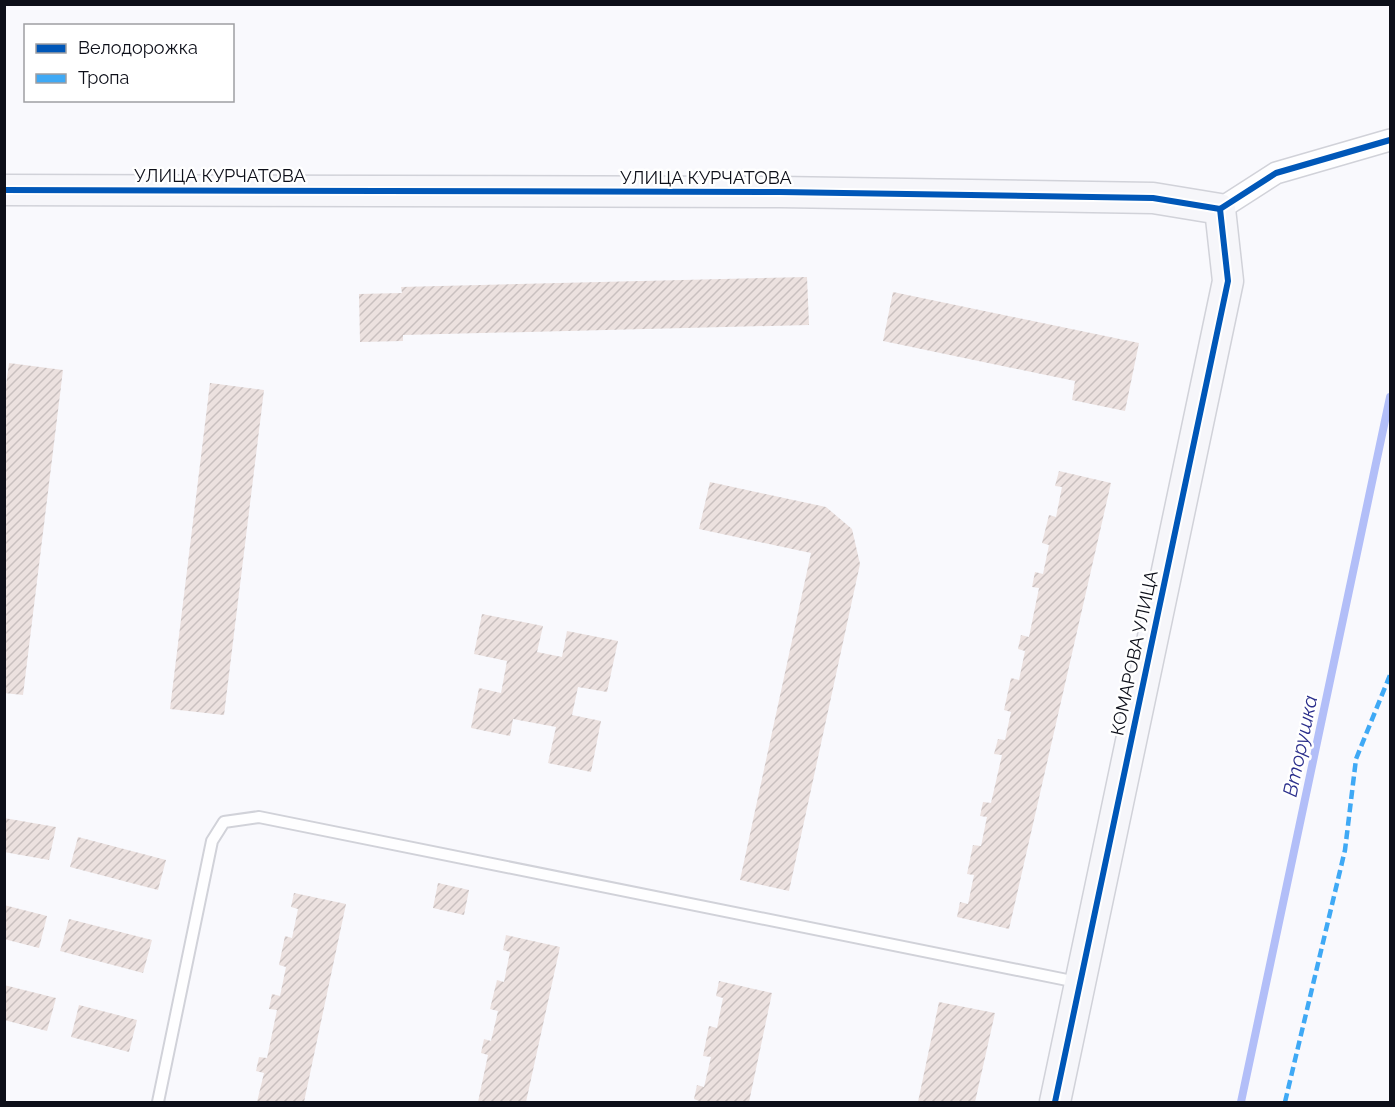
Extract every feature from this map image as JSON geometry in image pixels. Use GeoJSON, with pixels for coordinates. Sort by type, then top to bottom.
{"type":"FeatureCollection","features":[{"type":"Feature","properties":{"kind":"street"},"geometry":{"type":"LineString","coordinates":[[1220,209],[1276,173],[1390,140]]}},
{"type":"Feature","properties":{"kind":"street","name":"УЛИЦА КУРЧАТОВА"},"geometry":{"type":"LineString","coordinates":[[4,190],[827,193],[1153,198],[1220,209]]}},
{"type":"Feature","properties":{"kind":"street","name":"КОМАРОВА УЛИЦА"},"geometry":{"type":"LineString","coordinates":[[1055,1102],[1228,281],[1220,209]]}},
{"type":"Feature","properties":{"kind":"lane"},"geometry":{"type":"LineString","coordinates":[[158,1102],[212,842],[224,822],[259,817],[1080,982]]}},
{"type":"Feature","properties":{"kind":"building"},"geometry":{"type":"Polygon","coordinates":[[[807,277],[809,325],[403,335],[403,341],[360,342],[359,294],[402,293],[401,287],[807,277]]]}},
{"type":"Feature","properties":{"kind":"building"},"geometry":{"type":"Polygon","coordinates":[[[893,292],[1139,343],[1125,411],[1072,400],[1075,381],[883,341],[893,292]]]}},
{"type":"Feature","properties":{"kind":"building"},"geometry":{"type":"Polygon","coordinates":[[[9,363],[63,370],[23,695],[4,693],[4,400],[9,363]]]}},
{"type":"Feature","properties":{"kind":"building"},"geometry":{"type":"Polygon","coordinates":[[[210,383],[264,390],[224,715],[170,709],[210,383]]]}},
{"type":"Feature","properties":{"kind":"building"},"geometry":{"type":"Polygon","coordinates":[[[1059,471],[1111,483],[1009,929],[957,917],[960,902],[968,904],[974,875],[967,874],[973,845],[981,846],[987,817],[980,816],[983,802],[991,803],[1002,755],[994,754],[998,739],[1005,740],[1011,712],[1004,710],[1011,678],[1019,680],[1025,651],[1018,649],[1021,635],[1029,637],[1039,588],[1032,587],[1035,572],[1043,574],[1049,545],[1042,543],[1049,515],[1056,517],[1062,487],[1055,486],[1059,471]]]}},
{"type":"Feature","properties":{"kind":"building"},"geometry":{"type":"Polygon","coordinates":[[[710,482],[826,507],[852,529],[860,564],[789,891],[740,880],[811,553],[699,529],[710,482]]]}},
{"type":"Feature","properties":{"kind":"building"},"geometry":{"type":"Polygon","coordinates":[[[482,614],[543,626],[537,652],[562,657],[567,631],[618,641],[607,692],[578,687],[572,715],[601,721],[591,772],[548,763],[556,727],[513,719],[510,736],[471,728],[479,688],[501,693],[507,661],[474,654],[482,614]]]}},
{"type":"Feature","properties":{"kind":"building"},"geometry":{"type":"Polygon","coordinates":[[[4,818],[56,827],[49,860],[4,852],[4,818]]]}},
{"type":"Feature","properties":{"kind":"building"},"geometry":{"type":"Polygon","coordinates":[[[78,837],[166,860],[158,890],[70,867],[78,837]]]}},
{"type":"Feature","properties":{"kind":"building"},"geometry":{"type":"Polygon","coordinates":[[[438,883],[469,890],[464,915],[433,908],[438,883]]]}},
{"type":"Feature","properties":{"kind":"building"},"geometry":{"type":"Polygon","coordinates":[[[294,893],[346,904],[304,1102],[257,1102],[264,1073],[256,1071],[259,1057],[267,1058],[277,1010],[269,1009],[272,994],[280,996],[286,967],[279,965],[285,936],[292,938],[298,909],[291,907],[294,893]]]}},
{"type":"Feature","properties":{"kind":"building"},"geometry":{"type":"Polygon","coordinates":[[[4,905],[47,916],[39,948],[4,939],[4,905]]]}},
{"type":"Feature","properties":{"kind":"building"},"geometry":{"type":"Polygon","coordinates":[[[69,919],[152,940],[143,973],[60,951],[69,919]]]}},
{"type":"Feature","properties":{"kind":"building"},"geometry":{"type":"Polygon","coordinates":[[[506,935],[560,947],[526,1102],[478,1102],[488,1055],[481,1053],[484,1039],[491,1041],[498,1011],[490,1009],[497,980],[504,982],[510,952],[503,950],[506,935]]]}},
{"type":"Feature","properties":{"kind":"building"},"geometry":{"type":"Polygon","coordinates":[[[719,981],[772,993],[749,1102],[701,1102],[694,1099],[697,1085],[704,1087],[711,1057],[703,1056],[709,1026],[717,1028],[723,998],[716,996],[719,981]]]}},
{"type":"Feature","properties":{"kind":"building"},"geometry":{"type":"Polygon","coordinates":[[[4,985],[56,998],[47,1031],[4,1020],[4,985]]]}},
{"type":"Feature","properties":{"kind":"building"},"geometry":{"type":"Polygon","coordinates":[[[939,1002],[995,1013],[975,1102],[918,1102],[939,1002]]]}},
{"type":"Feature","properties":{"kind":"building"},"geometry":{"type":"Polygon","coordinates":[[[79,1005],[137,1020],[129,1052],[71,1037],[79,1005]]]}},
{"type":"Feature","properties":{"kind":"waterway","name":"Вторушка"},"geometry":{"type":"LineString","coordinates":[[1241,1102],[1390,397]]}},
{"type":"Feature","properties":{"kind":"marked path"},"geometry":{"type":"LineString","coordinates":[[1285,1102],[1345,850],[1356,759],[1390,675]]}},
{"type":"Feature","properties":{"kind":"cycle path"},"geometry":{"type":"LineString","coordinates":[[4,190],[780,192],[1153,198],[1220,209],[1276,173],[1390,140]]}},
{"type":"Feature","properties":{"kind":"cycle path"},"geometry":{"type":"LineString","coordinates":[[1055,1102],[1228,281],[1220,209]]}}]}
